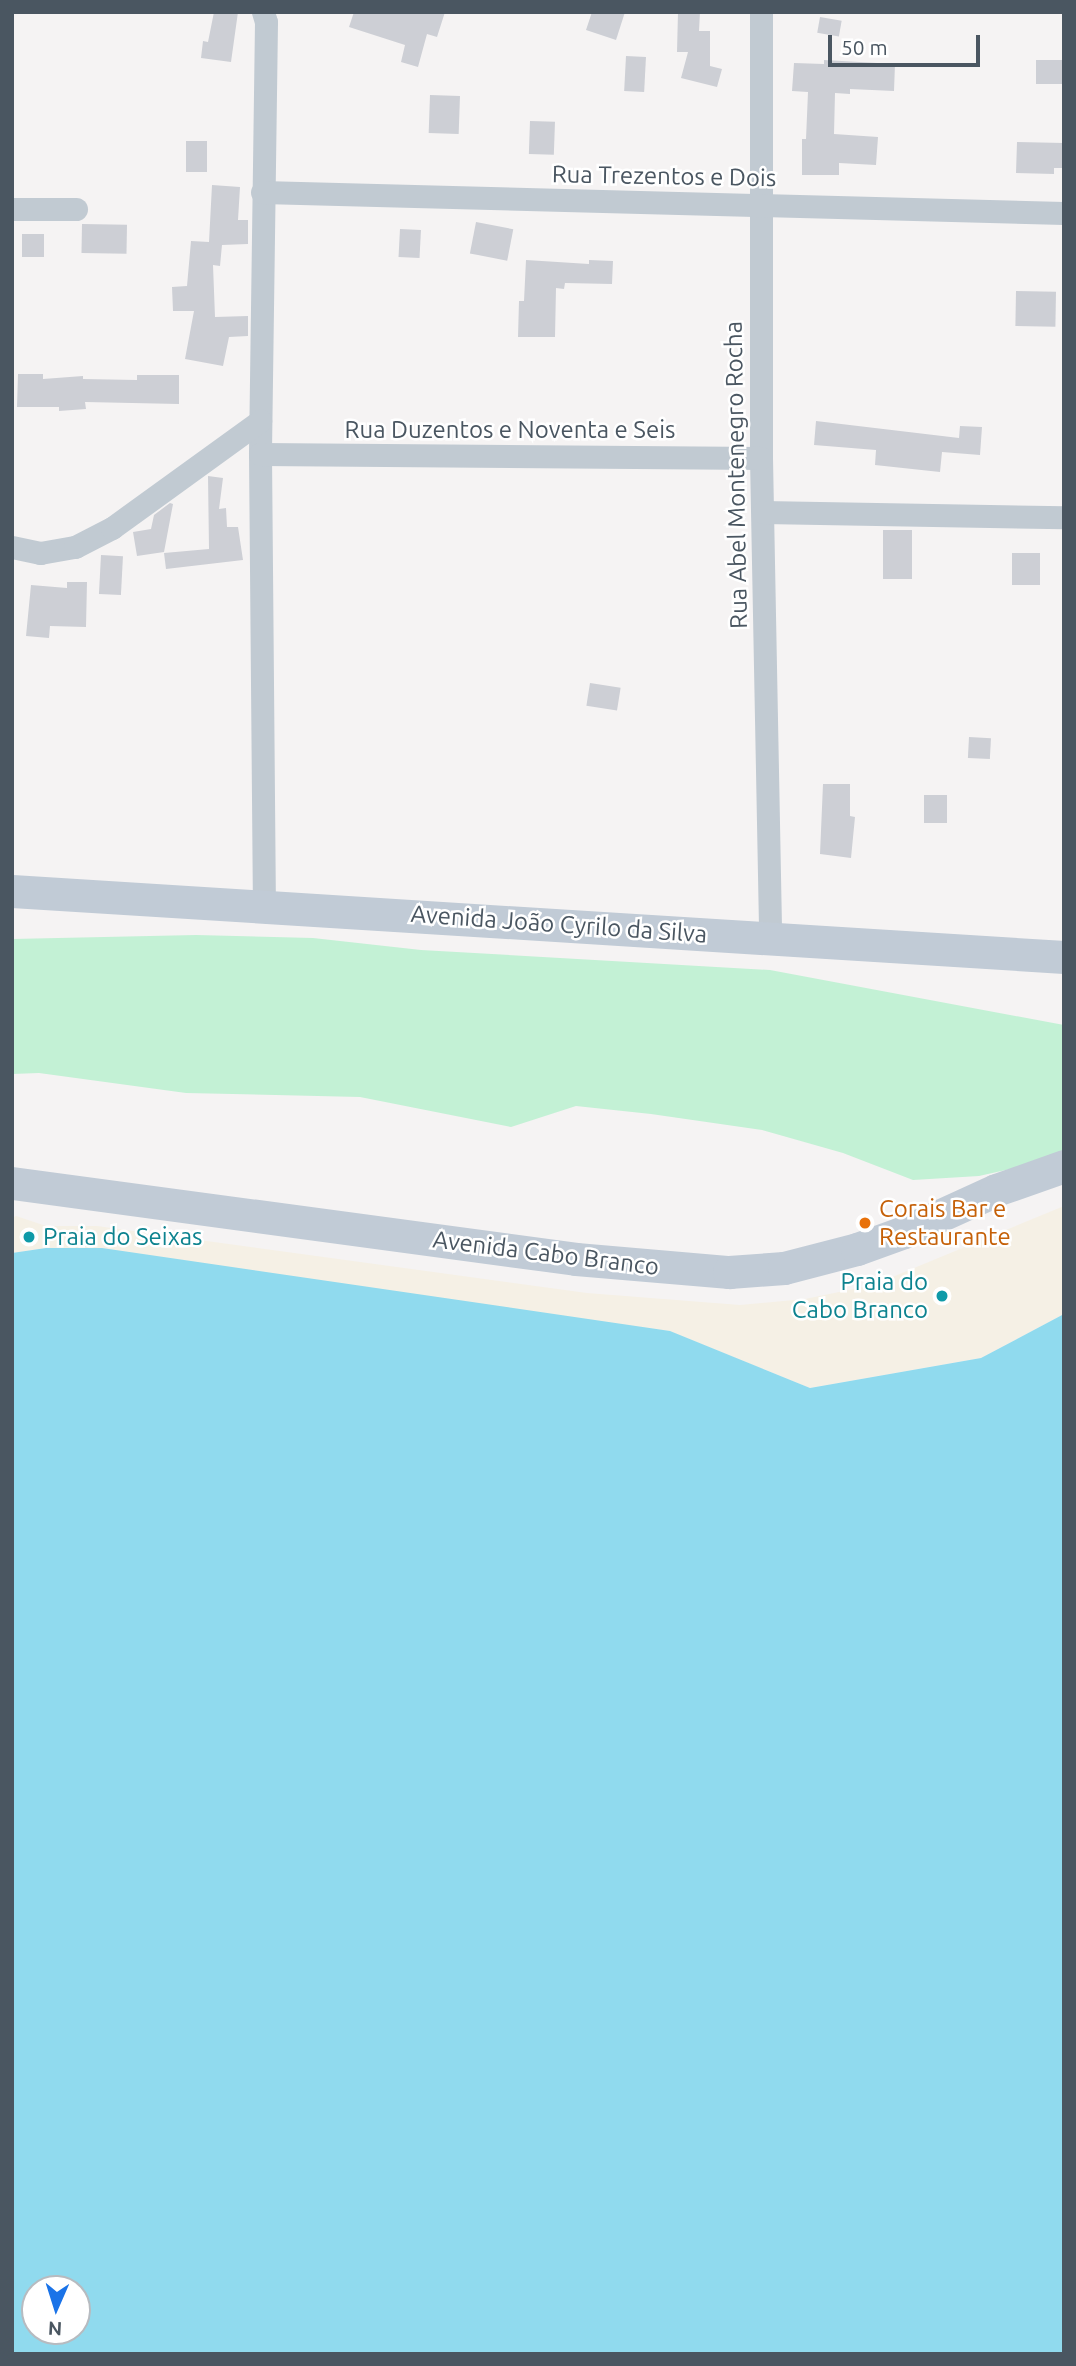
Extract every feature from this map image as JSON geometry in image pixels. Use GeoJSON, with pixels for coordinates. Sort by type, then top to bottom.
{"type":"FeatureCollection","features":[{"type":"Feature","properties":{"kind":"street"},"geometry":{"type":"LineString","coordinates":[[263,12],[266,22],[260,454],[264,905]]}},
{"type":"Feature","properties":{"kind":"street","name":"Rua Abel Montenegro Rocha"},"geometry":{"type":"LineString","coordinates":[[761,12],[761,458],[770,937]]}},
{"type":"Feature","properties":{"kind":"street","name":"Rua Trezentos e Dois"},"geometry":{"type":"LineString","coordinates":[[262,192],[1064,213]]}},
{"type":"Feature","properties":{"kind":"street"},"geometry":{"type":"LineString","coordinates":[[12,209],[76,209]]}},
{"type":"Feature","properties":{"kind":"street"},"geometry":{"type":"LineString","coordinates":[[12,547],[40,553],[75,547],[113,528],[260,421]]}},
{"type":"Feature","properties":{"kind":"street","name":"Rua Duzentos e Noventa e Seis"},"geometry":{"type":"LineString","coordinates":[[260,454],[761,458]]}},
{"type":"Feature","properties":{"kind":"street"},"geometry":{"type":"LineString","coordinates":[[763,512],[1064,517]]}},
{"type":"Feature","properties":{"kind":"street","name":"Avenida João Cyrilo da Silva"},"geometry":{"type":"LineString","coordinates":[[12,891],[1064,957]]}},
{"type":"Feature","properties":{"kind":"street","name":"Avenida João Cyrilo da Silva"},"geometry":{"type":"LineString","coordinates":[[12,904],[55,893]]}},
{"type":"Feature","properties":{"kind":"street","name":"Avenida Cabo Branco"},"geometry":{"type":"LineString","coordinates":[[12,1183],[501,1249],[729,1272],[784,1268],[857,1250],[904,1232],[996,1190],[1064,1166]]}},
{"type":"Feature","properties":{"kind":"green space"},"geometry":{"type":"Polygon","coordinates":[[[196,935],[313,938],[421,950],[770,970],[1064,1025],[1064,1157],[979,1176],[913,1180],[843,1153],[762,1130],[651,1114],[576,1106],[511,1127],[360,1097],[186,1093],[39,1073],[12,1074],[12,939],[196,935]]]}},
{"type":"Feature","properties":{"kind":"sand","name":"Praia do Cabo Branco"},"geometry":{"type":"Polygon","coordinates":[[[1064,1206],[1064,1314],[981,1358],[810,1388],[669,1331],[46,1248],[12,1253],[12,1218],[16,1216],[46,1226],[97,1226],[587,1293],[740,1305],[805,1299],[873,1285],[1064,1206]]]}},
{"type":"Feature","properties":{"kind":"water"},"geometry":{"type":"Polygon","coordinates":[[[46,1248],[102,1248],[670,1331],[810,1388],[981,1358],[1064,1314],[1064,2354],[12,2354],[12,1253],[46,1248]]]}},
{"type":"Feature","properties":{"kind":"building"},"geometry":{"type":"Polygon","coordinates":[[[214,12],[238,12],[231,62],[201,58],[203,41],[208,42],[214,12]]]}},
{"type":"Feature","properties":{"kind":"building"},"geometry":{"type":"Polygon","coordinates":[[[354,12],[445,12],[437,37],[427,34],[418,67],[401,62],[405,45],[349,27],[354,12]]]}},
{"type":"Feature","properties":{"kind":"building"},"geometry":{"type":"Polygon","coordinates":[[[592,12],[625,12],[616,40],[586,30],[592,12]]]}},
{"type":"Feature","properties":{"kind":"building"},"geometry":{"type":"Polygon","coordinates":[[[678,12],[700,12],[699,31],[710,31],[710,66],[722,69],[717,87],[681,78],[688,52],[677,52],[678,12]]]}},
{"type":"Feature","properties":{"kind":"building"},"geometry":{"type":"Polygon","coordinates":[[[820,17],[842,21],[839,37],[817,33],[820,17]]]}},
{"type":"Feature","properties":{"kind":"building"},"geometry":{"type":"Polygon","coordinates":[[[626,56],[646,57],[644,92],[624,91],[626,56]]]}},
{"type":"Feature","properties":{"kind":"building"},"geometry":{"type":"Polygon","coordinates":[[[824,60],[895,64],[894,91],[850,89],[850,94],[835,93],[834,134],[878,137],[876,165],[839,163],[839,175],[802,175],[802,139],[806,139],[808,92],[792,91],[794,63],[824,64],[824,60]]]}},
{"type":"Feature","properties":{"kind":"building"},"geometry":{"type":"Polygon","coordinates":[[[1036,60],[1064,60],[1064,84],[1036,84],[1036,60]]]}},
{"type":"Feature","properties":{"kind":"building"},"geometry":{"type":"Polygon","coordinates":[[[430,95],[460,96],[459,134],[429,133],[430,95]]]}},
{"type":"Feature","properties":{"kind":"building"},"geometry":{"type":"Polygon","coordinates":[[[530,121],[555,122],[554,155],[529,154],[530,121]]]}},
{"type":"Feature","properties":{"kind":"building"},"geometry":{"type":"Polygon","coordinates":[[[186,141],[207,141],[207,172],[186,172],[186,141]]]}},
{"type":"Feature","properties":{"kind":"building"},"geometry":{"type":"Polygon","coordinates":[[[1017,142],[1064,143],[1064,168],[1054,168],[1054,174],[1016,173],[1017,142]]]}},
{"type":"Feature","properties":{"kind":"building"},"geometry":{"type":"Polygon","coordinates":[[[212,185],[240,187],[238,220],[248,220],[248,244],[222,245],[220,266],[213,265],[215,317],[248,316],[248,336],[229,337],[223,366],[185,359],[194,311],[173,311],[172,287],[187,286],[191,241],[209,242],[212,185]]]}},
{"type":"Feature","properties":{"kind":"building"},"geometry":{"type":"Polygon","coordinates":[[[476,222],[513,229],[507,261],[470,253],[476,222]]]}},
{"type":"Feature","properties":{"kind":"building"},"geometry":{"type":"Polygon","coordinates":[[[82,224],[127,225],[126,254],[81,253],[82,224]]]}},
{"type":"Feature","properties":{"kind":"building"},"geometry":{"type":"Polygon","coordinates":[[[400,229],[421,230],[420,258],[399,257],[400,229]]]}},
{"type":"Feature","properties":{"kind":"building"},"geometry":{"type":"Polygon","coordinates":[[[22,234],[44,234],[44,257],[22,257],[22,234]]]}},
{"type":"Feature","properties":{"kind":"building"},"geometry":{"type":"Polygon","coordinates":[[[526,260],[589,264],[589,260],[613,261],[612,284],[565,283],[564,289],[556,288],[555,337],[518,337],[519,301],[524,301],[526,260]]]}},
{"type":"Feature","properties":{"kind":"building"},"geometry":{"type":"Polygon","coordinates":[[[1016,291],[1056,292],[1055,327],[1015,326],[1016,291]]]}},
{"type":"Feature","properties":{"kind":"building"},"geometry":{"type":"Polygon","coordinates":[[[18,374],[43,374],[43,379],[83,376],[83,379],[137,380],[137,375],[179,375],[179,404],[85,402],[86,409],[59,411],[59,407],[17,407],[18,374]]]}},
{"type":"Feature","properties":{"kind":"building"},"geometry":{"type":"Polygon","coordinates":[[[816,421],[959,438],[960,426],[982,427],[980,455],[942,452],[940,472],[875,465],[876,450],[814,445],[816,421]]]}},
{"type":"Feature","properties":{"kind":"building"},"geometry":{"type":"Polygon","coordinates":[[[208,476],[223,478],[219,509],[226,508],[227,527],[238,527],[243,560],[166,569],[164,553],[209,549],[208,476]]]}},
{"type":"Feature","properties":{"kind":"building"},"geometry":{"type":"Polygon","coordinates":[[[170,503],[173,504],[164,552],[137,556],[133,532],[151,529],[154,515],[170,503]]]}},
{"type":"Feature","properties":{"kind":"building"},"geometry":{"type":"Polygon","coordinates":[[[883,530],[912,530],[912,579],[883,579],[883,530]]]}},
{"type":"Feature","properties":{"kind":"building"},"geometry":{"type":"Polygon","coordinates":[[[1012,553],[1040,553],[1040,585],[1012,585],[1012,553]]]}},
{"type":"Feature","properties":{"kind":"building"},"geometry":{"type":"Polygon","coordinates":[[[101,555],[123,556],[121,595],[99,594],[101,555]]]}},
{"type":"Feature","properties":{"kind":"building"},"geometry":{"type":"Polygon","coordinates":[[[67,582],[87,582],[86,627],[50,626],[49,638],[26,636],[31,585],[67,588],[67,582]]]}},
{"type":"Feature","properties":{"kind":"building"},"geometry":{"type":"Polygon","coordinates":[[[590,683],[621,688],[617,711],[586,706],[590,683]]]}},
{"type":"Feature","properties":{"kind":"building"},"geometry":{"type":"Polygon","coordinates":[[[969,737],[991,738],[990,759],[968,758],[969,737]]]}},
{"type":"Feature","properties":{"kind":"building"},"geometry":{"type":"Polygon","coordinates":[[[823,784],[850,784],[850,816],[855,817],[851,858],[820,854],[823,784]]]}},
{"type":"Feature","properties":{"kind":"building"},"geometry":{"type":"Polygon","coordinates":[[[924,795],[947,795],[947,823],[924,823],[924,795]]]}},
{"type":"Feature","properties":{"kind":"place","name":"Corais Bar e Restaurante"},"geometry":{"type":"Point","coordinates":[865,1223]}},
{"type":"Feature","properties":{"kind":"place","name":"Praia do Seixas"},"geometry":{"type":"Point","coordinates":[29,1237]}},
{"type":"Feature","properties":{"kind":"place","name":"Praia do Cabo Branco"},"geometry":{"type":"Point","coordinates":[942,1296]}}]}
